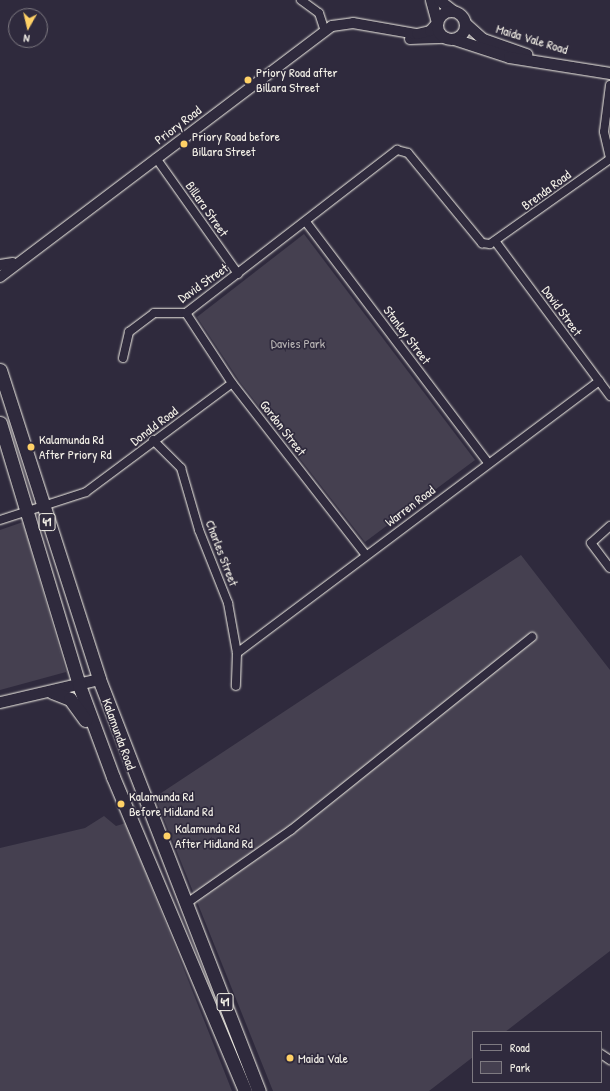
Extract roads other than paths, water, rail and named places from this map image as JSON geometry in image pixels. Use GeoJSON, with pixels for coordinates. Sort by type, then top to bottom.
{"type":"FeatureCollection","features":[{"type":"Feature","properties":{"kind":"main road"},"geometry":{"type":"LineString","coordinates":[[431,0],[439,32],[450,38],[461,34],[464,23],[453,11],[439,0]]}},
{"type":"Feature","properties":{"kind":"main road"},"geometry":{"type":"LineString","coordinates":[[437,23],[444,13],[453,11]]}},
{"type":"Feature","properties":{"kind":"main road","name":"Maida Vale Road"},"geometry":{"type":"LineString","coordinates":[[464,23],[476,34],[500,46],[575,66],[610,73]]}},
{"type":"Feature","properties":{"kind":"main road","name":"Maida Vale Road"},"geometry":{"type":"LineString","coordinates":[[450,38],[510,58],[575,66]]}},
{"type":"Feature","properties":{"kind":"main road","name":"Kalamunda Road"},"geometry":{"type":"LineString","coordinates":[[0,370],[42,507],[98,675],[259,1091]]}},
{"type":"Feature","properties":{"kind":"main road","name":"Kalamunda Road"},"geometry":{"type":"LineString","coordinates":[[0,423],[5,450],[28,511],[78,681],[113,777],[244,1091]]}},
{"type":"Feature","properties":{"kind":"main road"},"geometry":{"type":"LineString","coordinates":[[0,702],[48,691],[98,675]]}},
{"type":"Feature","properties":{"kind":"main road"},"geometry":{"type":"LineString","coordinates":[[48,691],[62,694],[78,706],[113,777]]}},
{"type":"Feature","properties":{"kind":"street"},"geometry":{"type":"LineString","coordinates":[[301,0],[319,13],[325,31]]}},
{"type":"Feature","properties":{"kind":"street","name":"Priory Road"},"geometry":{"type":"LineString","coordinates":[[0,276],[10,271],[14,263],[325,31],[342,23],[364,25],[416,34],[430,31],[437,23]]}},
{"type":"Feature","properties":{"kind":"street","name":"Priory Road"},"geometry":{"type":"LineString","coordinates":[[364,25],[412,39],[450,38]]}},
{"type":"Feature","properties":{"kind":"street","name":"Brenda Road"},"geometry":{"type":"LineString","coordinates":[[495,241],[610,159],[604,132],[610,85]]}},
{"type":"Feature","properties":{"kind":"street","name":"David Street"},"geometry":{"type":"LineString","coordinates":[[124,358],[130,332],[154,313],[186,313],[306,222],[397,150],[403,149],[482,243],[495,241],[610,396]]}},
{"type":"Feature","properties":{"kind":"street","name":"Billara Street"},"geometry":{"type":"LineString","coordinates":[[156,158],[238,274]]}},
{"type":"Feature","properties":{"kind":"street","name":"Stanley Street"},"geometry":{"type":"LineString","coordinates":[[306,222],[488,463]]}},
{"type":"Feature","properties":{"kind":"street","name":"Priory Road"},"geometry":{"type":"LineString","coordinates":[[0,265],[14,263]]}},
{"type":"Feature","properties":{"kind":"street","name":"Gordon Street"},"geometry":{"type":"LineString","coordinates":[[186,313],[232,383],[365,554]]}},
{"type":"Feature","properties":{"kind":"street","name":"Warren Road"},"geometry":{"type":"LineString","coordinates":[[237,653],[365,554],[599,382]]}},
{"type":"Feature","properties":{"kind":"street","name":"Donald Road"},"geometry":{"type":"LineString","coordinates":[[0,520],[86,492],[232,383]]}},
{"type":"Feature","properties":{"kind":"street","name":"Charles Street"},"geometry":{"type":"LineString","coordinates":[[154,440],[181,468],[199,530],[228,603],[237,653],[236,686]]}},
{"type":"Feature","properties":{"kind":"street"},"geometry":{"type":"LineString","coordinates":[[610,526],[591,543],[610,568]]}},
{"type":"Feature","properties":{"kind":"street"},"geometry":{"type":"LineString","coordinates":[[187,903],[291,830],[532,637]]}},
{"type":"Feature","properties":{"kind":"place","name":"Priory Road after Billara Street"},"geometry":{"type":"Point","coordinates":[248,80]}},
{"type":"Feature","properties":{"kind":"place","name":"Priory Road before Billara Street"},"geometry":{"type":"Point","coordinates":[184,144]}},
{"type":"Feature","properties":{"kind":"place","name":"Kalamunda Rd After Priory Rd"},"geometry":{"type":"Point","coordinates":[31,447]}},
{"type":"Feature","properties":{"kind":"place","name":"Kalamunda Rd Before Midland Rd"},"geometry":{"type":"Point","coordinates":[121,804]}},
{"type":"Feature","properties":{"kind":"place","name":"Kalamunda Rd After Midland Rd"},"geometry":{"type":"Point","coordinates":[167,836]}},
{"type":"Feature","properties":{"kind":"place","name":"Maida Vale"},"geometry":{"type":"Point","coordinates":[290,1058]}},
{"type":"Feature","properties":{"kind":"park label","name":"Davies Park"},"geometry":{"type":"Point","coordinates":[298,343]}}]}
